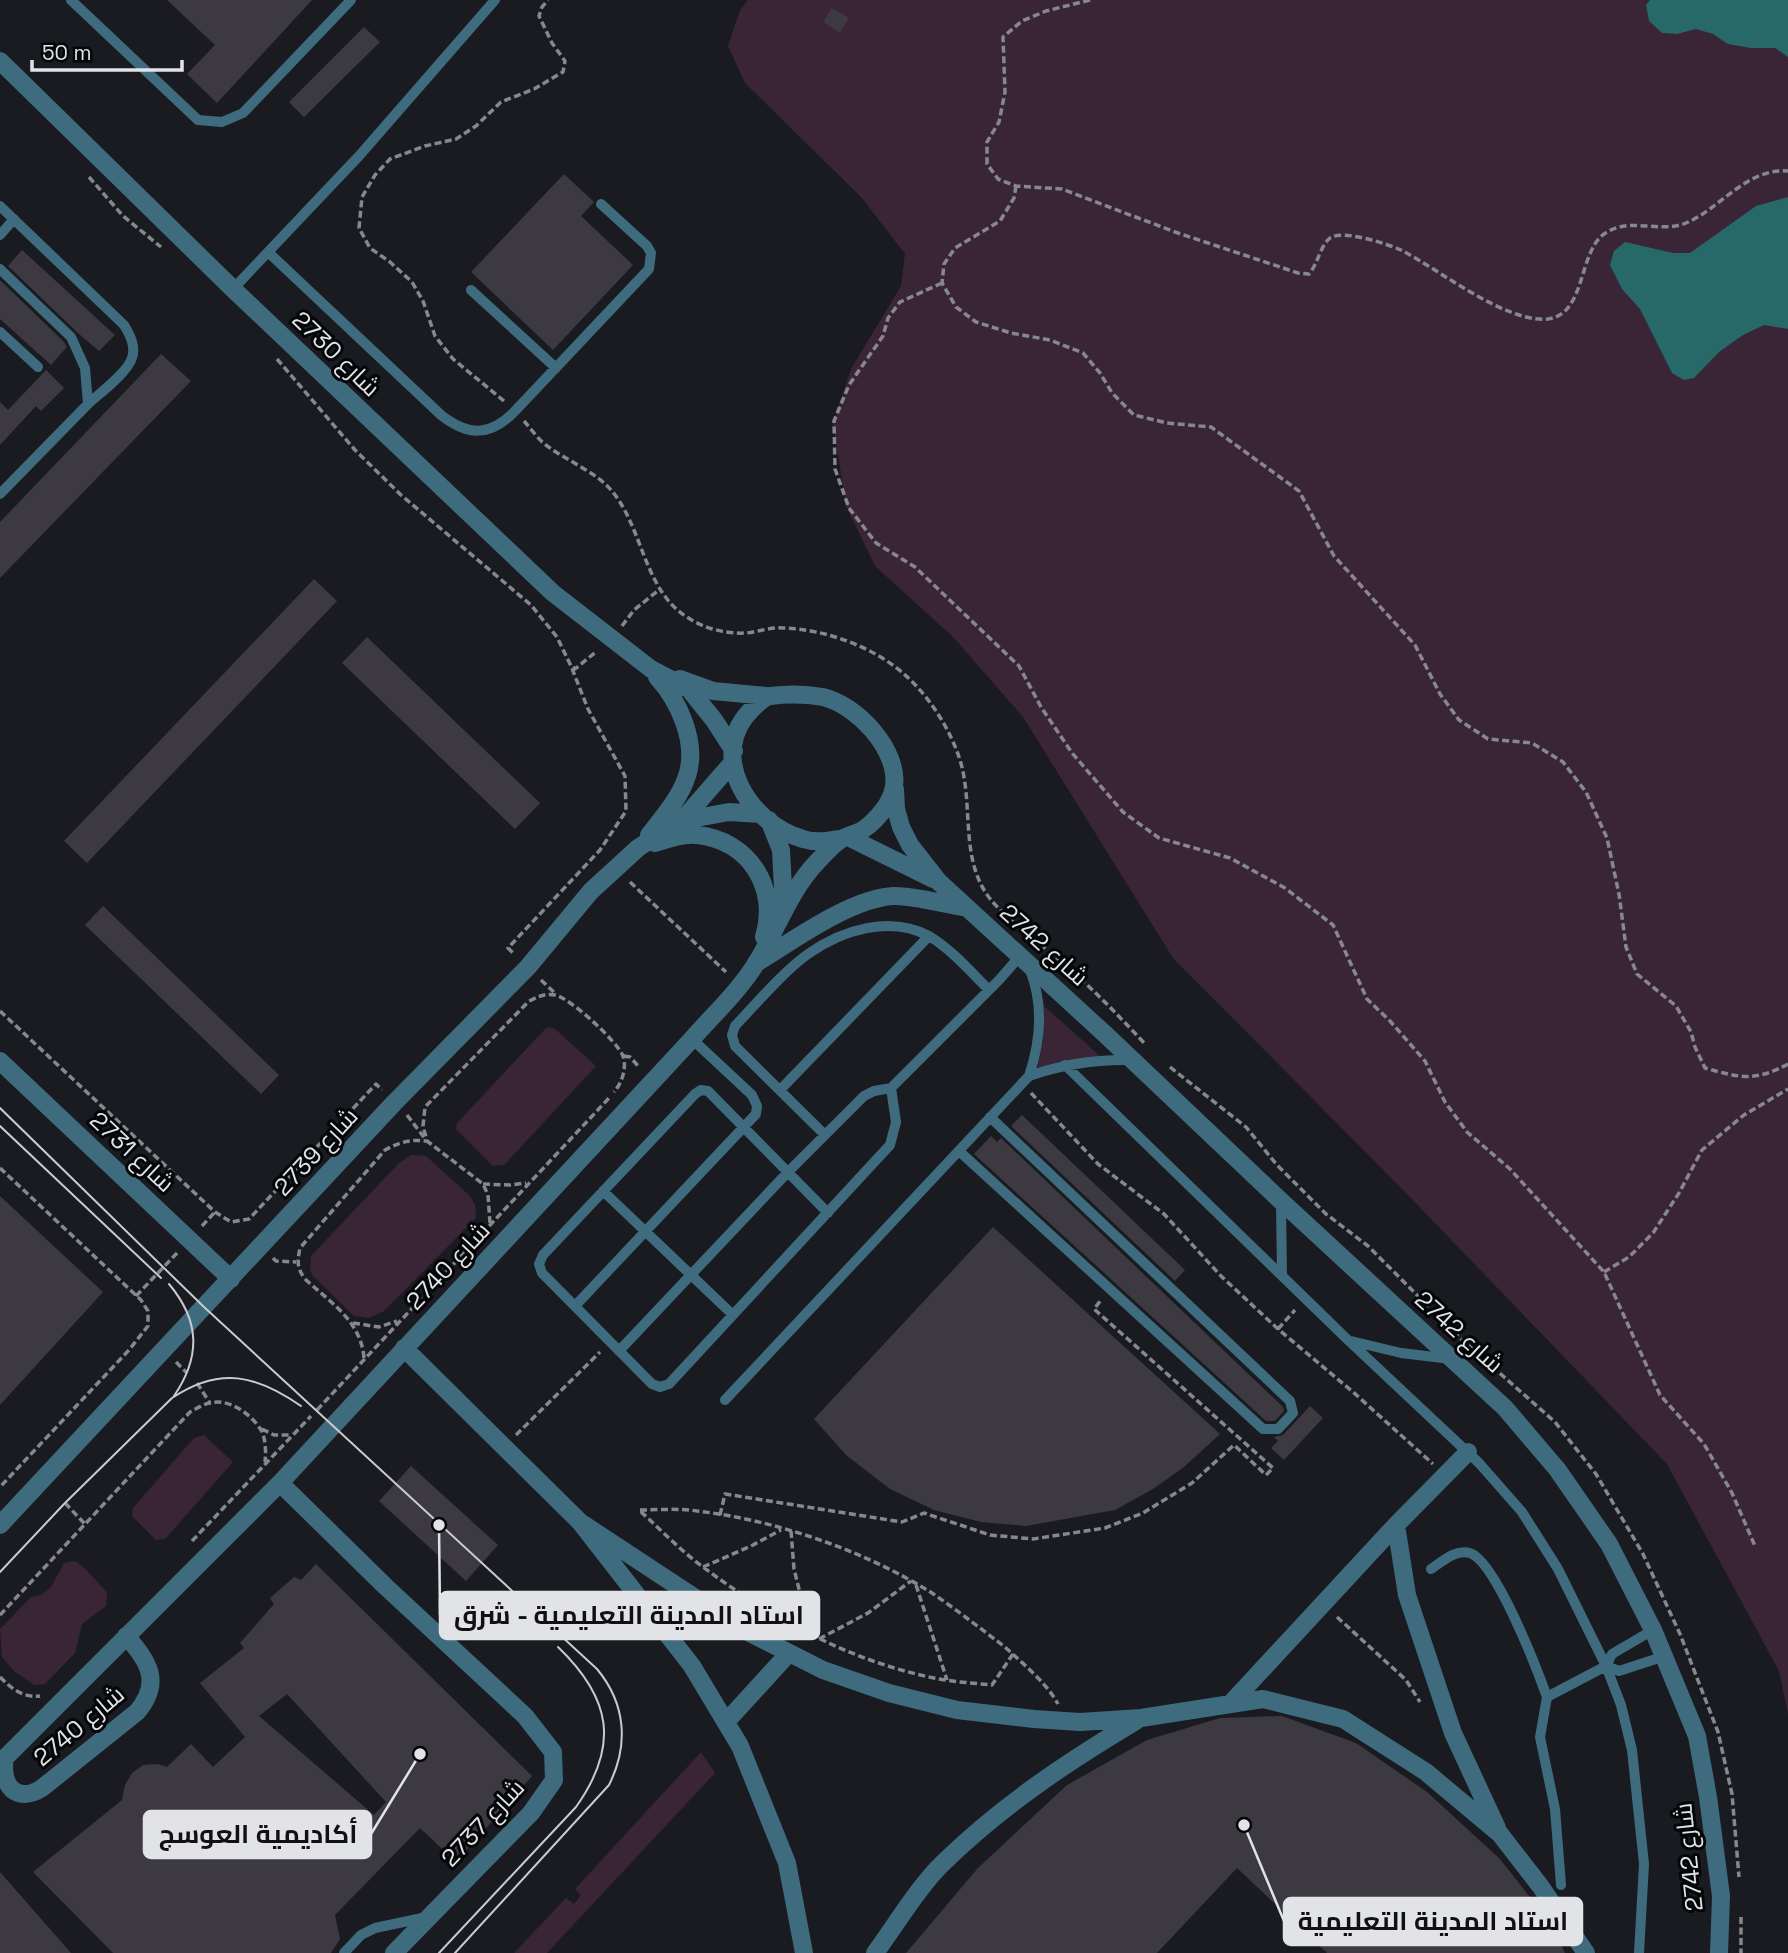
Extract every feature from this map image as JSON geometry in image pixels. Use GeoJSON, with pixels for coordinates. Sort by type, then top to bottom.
{"type":"FeatureCollection","features":[{"type":"Feature","properties":{"kind":"street","name":"شارع 2730"},"geometry":{"type":"LineString","coordinates":[[0,61],[233,289],[553,593],[650,669],[689,689],[714,720],[734,757]]}},
{"type":"Feature","properties":{"kind":"street","name":"شارع 2730"},"geometry":{"type":"LineString","coordinates":[[650,669],[713,691],[766,696]]}},
{"type":"Feature","properties":{"kind":"street"},"geometry":{"type":"LineString","coordinates":[[638,848],[676,798],[688,775],[689,745],[683,717],[670,691],[650,669]]}},
{"type":"Feature","properties":{"kind":"street"},"geometry":{"type":"LineString","coordinates":[[796,694],[825,698],[845,708],[870,727],[888,753],[894,786],[888,803],[877,818],[863,829],[844,838],[806,840],[790,835],[764,817],[747,800],[739,787],[734,757],[737,733],[745,716],[766,696],[796,694]]}},
{"type":"Feature","properties":{"kind":"street","name":"شارع 2739"},"geometry":{"type":"LineString","coordinates":[[0,1525],[394,1102],[528,967],[591,891],[638,848],[696,806],[734,757]]}},
{"type":"Feature","properties":{"kind":"street","name":"شارع 2742"},"geometry":{"type":"LineString","coordinates":[[894,786],[901,827],[910,845],[939,882],[1506,1408],[1558,1469],[1609,1544],[1665,1656],[1697,1736],[1721,1896],[1719,1953]]}},
{"type":"Feature","properties":{"kind":"street","name":"شارع 2739"},"geometry":{"type":"LineString","coordinates":[[677,822],[729,812],[764,817]]}},
{"type":"Feature","properties":{"kind":"street","name":"شارع 2740"},"geometry":{"type":"LineString","coordinates":[[764,817],[780,850],[784,911]]}},
{"type":"Feature","properties":{"kind":"street"},"geometry":{"type":"LineString","coordinates":[[638,848],[695,834],[722,840],[746,855],[762,879],[768,907],[767,926],[756,963]]}},
{"type":"Feature","properties":{"kind":"street","name":"شارع 2742"},"geometry":{"type":"LineString","coordinates":[[844,838],[939,882]]}},
{"type":"Feature","properties":{"kind":"street","name":"شارع 2740"},"geometry":{"type":"LineString","coordinates":[[126,1636],[141,1652],[150,1673],[149,1693],[137,1712],[34,1793],[24,1795],[14,1792],[2,1777],[5,1758],[126,1636],[280,1483],[692,1039],[756,963],[807,874],[844,838]]}},
{"type":"Feature","properties":{"kind":"street"},"geometry":{"type":"LineString","coordinates":[[756,963],[832,916],[870,902],[893,896],[963,906]]}},
{"type":"Feature","properties":{"kind":"street","name":"شارع 2731"},"geometry":{"type":"LineString","coordinates":[[0,1061],[231,1279]]}},
{"type":"Feature","properties":{"kind":"street"},"geometry":{"type":"LineString","coordinates":[[404,1348],[580,1522],[692,1665],[740,1746],[787,1863],[804,1953]]}},
{"type":"Feature","properties":{"kind":"street"},"geometry":{"type":"LineString","coordinates":[[1231,1703],[1396,1525],[1468,1452]]}},
{"type":"Feature","properties":{"kind":"street","name":"شارع 2737"},"geometry":{"type":"LineString","coordinates":[[280,1483],[386,1587],[525,1716],[553,1752],[554,1780],[531,1813],[394,1953]]}},
{"type":"Feature","properties":{"kind":"street"},"geometry":{"type":"LineString","coordinates":[[580,1522],[744,1630],[823,1670],[888,1693],[957,1710],[1067,1721],[1141,1718],[1263,1699],[1343,1719],[1426,1772],[1500,1835],[1541,1887],[1586,1953]]}},
{"type":"Feature","properties":{"kind":"street"},"geometry":{"type":"LineString","coordinates":[[1396,1525],[1407,1595],[1452,1733],[1500,1835]]}},
{"type":"Feature","properties":{"kind":"street"},"geometry":{"type":"LineString","coordinates":[[726,1722],[789,1653]]}},
{"type":"Feature","properties":{"kind":"street"},"geometry":{"type":"LineString","coordinates":[[875,1953],[941,1865],[995,1816],[1069,1760],[1141,1718]]}},
{"type":"Feature","properties":{"kind":"lane"},"geometry":{"type":"LineString","coordinates":[[71,0],[198,120],[222,122],[243,113],[351,0]]}},
{"type":"Feature","properties":{"kind":"lane"},"geometry":{"type":"LineString","coordinates":[[233,289],[359,156],[495,0]]}},
{"type":"Feature","properties":{"kind":"lane"},"geometry":{"type":"LineString","coordinates":[[268,252],[455,426],[471,431],[488,430],[503,423],[649,269],[651,261],[648,246],[601,204]]}},
{"type":"Feature","properties":{"kind":"lane"},"geometry":{"type":"LineString","coordinates":[[0,206],[124,325],[132,339],[132,358],[117,377],[0,494]]}},
{"type":"Feature","properties":{"kind":"lane"},"geometry":{"type":"LineString","coordinates":[[0,235],[14,219]]}},
{"type":"Feature","properties":{"kind":"lane"},"geometry":{"type":"LineString","coordinates":[[0,269],[71,337],[85,368],[88,404]]}},
{"type":"Feature","properties":{"kind":"lane"},"geometry":{"type":"LineString","coordinates":[[471,290],[556,368]]}},
{"type":"Feature","properties":{"kind":"lane"},"geometry":{"type":"LineString","coordinates":[[0,332],[38,367]]}},
{"type":"Feature","properties":{"kind":"lane"},"geometry":{"type":"LineString","coordinates":[[825,1135],[735,1046],[732,1035],[735,1026],[805,956],[855,930],[881,925],[907,929],[929,936],[989,990]]}},
{"type":"Feature","properties":{"kind":"lane"},"geometry":{"type":"LineString","coordinates":[[780,1090],[929,936]]}},
{"type":"Feature","properties":{"kind":"lane"},"geometry":{"type":"LineString","coordinates":[[619,1351],[788,1172],[864,1096],[891,1088],[989,990],[1024,960],[1038,995],[1040,1028],[1026,1079]]}},
{"type":"Feature","properties":{"kind":"lane"},"geometry":{"type":"LineString","coordinates":[[575,1306],[756,1114],[757,1106],[752,1095],[692,1039]]}},
{"type":"Feature","properties":{"kind":"lane"},"geometry":{"type":"LineString","coordinates":[[725,1400],[1026,1079],[1065,1065],[1133,1060]]}},
{"type":"Feature","properties":{"kind":"lane"},"geometry":{"type":"LineString","coordinates":[[1065,1065],[1305,1299],[1468,1452],[1522,1513],[1558,1569],[1606,1667],[1621,1705],[1632,1750],[1644,1864],[1639,1953]]}},
{"type":"Feature","properties":{"kind":"lane"},"geometry":{"type":"LineString","coordinates":[[828,1213],[708,1091],[701,1090],[542,1255],[539,1264],[542,1273],[652,1384],[660,1387],[668,1384],[828,1213],[890,1145],[896,1122],[891,1088]]}},
{"type":"Feature","properties":{"kind":"lane"},"geometry":{"type":"LineString","coordinates":[[959,1151],[1263,1429],[1278,1429],[1293,1413],[1290,1401],[990,1117]]}},
{"type":"Feature","properties":{"kind":"lane"},"geometry":{"type":"LineString","coordinates":[[603,1191],[733,1315]]}},
{"type":"Feature","properties":{"kind":"lane"},"geometry":{"type":"LineString","coordinates":[[1280,1201],[1282,1276]]}},
{"type":"Feature","properties":{"kind":"lane"},"geometry":{"type":"LineString","coordinates":[[1348,1340],[1401,1353],[1451,1359]]}},
{"type":"Feature","properties":{"kind":"lane"},"geometry":{"type":"LineString","coordinates":[[1430,1569],[1454,1554],[1468,1553],[1480,1560],[1503,1596],[1533,1656],[1547,1697],[1540,1737],[1555,1809],[1560,1885]]}},
{"type":"Feature","properties":{"kind":"lane"},"geometry":{"type":"LineString","coordinates":[[1547,1697],[1606,1667],[1612,1654],[1653,1630]]}},
{"type":"Feature","properties":{"kind":"lane"},"geometry":{"type":"LineString","coordinates":[[1606,1667],[1619,1671],[1665,1656]]}},
{"type":"Feature","properties":{"kind":"lane"},"geometry":{"type":"LineString","coordinates":[[344,1953],[361,1935],[375,1928],[427,1917]]}},
{"type":"Feature","properties":{"kind":"path"},"geometry":{"type":"LineString","coordinates":[[548,0],[539,16],[552,43],[565,61],[564,72],[534,89],[501,102],[456,139],[425,146],[390,159],[375,174],[362,197],[359,228],[370,248],[412,282],[423,302],[435,336],[453,359],[484,382],[515,411],[547,447],[610,489],[632,523],[664,597],[688,619],[714,630],[743,633],[780,628],[815,631],[865,648],[904,674],[937,711],[960,758],[968,840],[975,869],[991,900],[1099,994],[1152,1050]]}},
{"type":"Feature","properties":{"kind":"path"},"geometry":{"type":"LineString","coordinates":[[1090,0],[1022,21],[1003,37],[1005,92],[999,122],[987,142],[987,164],[998,179],[1016,186],[1062,189],[1175,232],[1298,273],[1309,274],[1328,239],[1336,235],[1352,235],[1399,249],[1491,303],[1534,320],[1557,318],[1568,308],[1581,285],[1588,257],[1602,236],[1619,226],[1654,225],[1671,228],[1688,222],[1754,178],[1788,171]]}},
{"type":"Feature","properties":{"kind":"path"},"geometry":{"type":"LineString","coordinates":[[81,168],[122,216],[163,249]]}},
{"type":"Feature","properties":{"kind":"path"},"geometry":{"type":"LineString","coordinates":[[1016,186],[1014,198],[1000,221],[955,248],[944,264],[942,283],[956,307],[976,322],[1011,333],[1050,340],[1083,353],[1112,393],[1134,415],[1167,423],[1211,427],[1299,491],[1334,556],[1415,645],[1440,694],[1459,720],[1488,739],[1532,743],[1563,762],[1586,792],[1606,838],[1619,894],[1626,947],[1633,965],[1637,974],[1676,1006],[1691,1032],[1705,1068],[1736,1077],[1766,1075],[1788,1064]]}},
{"type":"Feature","properties":{"kind":"path"},"geometry":{"type":"LineString","coordinates":[[942,283],[900,302],[888,318],[883,336],[849,385],[834,421],[835,469],[849,508],[876,543],[915,566],[1019,666],[1072,753],[1123,811],[1159,838],[1230,858],[1285,888],[1333,925],[1367,999],[1425,1061],[1445,1102],[1467,1132],[1510,1170],[1604,1272],[1660,1395],[1704,1444],[1732,1493],[1755,1546]]}},
{"type":"Feature","properties":{"kind":"path"},"geometry":{"type":"LineString","coordinates":[[271,353],[355,450],[401,495],[531,605],[557,637],[588,709],[625,776],[626,811],[600,850],[508,948],[557,995],[571,1002],[616,1045],[623,1056],[625,1070],[617,1089],[317,1410]]}},
{"type":"Feature","properties":{"kind":"path"},"geometry":{"type":"LineString","coordinates":[[615,867],[740,985]]}},
{"type":"Feature","properties":{"kind":"path"},"geometry":{"type":"LineString","coordinates":[[427,1141],[423,1126],[425,1107],[529,1001],[544,994],[557,995]]}},
{"type":"Feature","properties":{"kind":"path"},"geometry":{"type":"LineString","coordinates":[[0,1010],[215,1212],[232,1222],[248,1219],[376,1084],[427,1141],[483,1184],[488,1195],[491,1223]]}},
{"type":"Feature","properties":{"kind":"path"},"geometry":{"type":"LineString","coordinates":[[1170,1067],[1246,1127],[1277,1165],[1326,1214],[1383,1259],[1452,1331],[1555,1422],[1596,1474],[1643,1554],[1680,1634],[1718,1732],[1732,1794],[1740,1881]]}},
{"type":"Feature","properties":{"kind":"path"},"geometry":{"type":"LineString","coordinates":[[1026,1079],[1058,1124],[1098,1164],[1164,1214],[1221,1276],[1278,1329],[1445,1475]]}},
{"type":"Feature","properties":{"kind":"path"},"geometry":{"type":"LineString","coordinates":[[1604,1272],[1629,1257],[1653,1233],[1702,1150],[1744,1115],[1788,1089]]}},
{"type":"Feature","properties":{"kind":"path"},"geometry":{"type":"LineString","coordinates":[[364,1358],[363,1342],[352,1322],[305,1279],[297,1262],[300,1248],[385,1150],[413,1140],[427,1141]]}},
{"type":"Feature","properties":{"kind":"path"},"geometry":{"type":"LineString","coordinates":[[0,1168],[141,1300],[148,1311],[148,1325],[129,1350],[0,1487]]}},
{"type":"Feature","properties":{"kind":"path"},"geometry":{"type":"LineString","coordinates":[[483,1184],[529,1183]]}},
{"type":"Feature","properties":{"kind":"path"},"geometry":{"type":"LineString","coordinates":[[1278,1329],[1305,1299]]}},
{"type":"Feature","properties":{"kind":"path"},"geometry":{"type":"LineString","coordinates":[[352,1322],[379,1327],[399,1320]]}},
{"type":"Feature","properties":{"kind":"path"},"geometry":{"type":"LineString","coordinates":[[505,1447],[610,1342]]}},
{"type":"Feature","properties":{"kind":"path"},"geometry":{"type":"LineString","coordinates":[[197,1383],[209,1403]]}},
{"type":"Feature","properties":{"kind":"path"},"geometry":{"type":"LineString","coordinates":[[0,1615],[190,1412],[209,1403],[222,1402],[238,1408],[260,1429],[274,1435],[293,1435]]}},
{"type":"Feature","properties":{"kind":"path"},"geometry":{"type":"LineString","coordinates":[[260,1429],[265,1441],[265,1464],[312,1416]]}},
{"type":"Feature","properties":{"kind":"path"},"geometry":{"type":"LineString","coordinates":[[720,1515],[725,1494],[902,1522],[924,1513],[990,1535],[1033,1538],[1105,1528],[1143,1513],[1192,1483],[1234,1445],[1266,1475]]}},
{"type":"Feature","properties":{"kind":"path"},"geometry":{"type":"LineString","coordinates":[[65,1503],[85,1524]]}},
{"type":"Feature","properties":{"kind":"path"},"geometry":{"type":"LineString","coordinates":[[1013,1654],[992,1685],[947,1680],[874,1662],[819,1639],[758,1605],[703,1567],[639,1510],[697,1510],[792,1531],[886,1567],[933,1594],[1013,1654],[1053,1695],[1067,1721]]}},
{"type":"Feature","properties":{"kind":"path"},"geometry":{"type":"LineString","coordinates":[[703,1567],[783,1529]]}},
{"type":"Feature","properties":{"kind":"path"},"geometry":{"type":"LineString","coordinates":[[792,1531],[794,1569],[811,1635]]}},
{"type":"Feature","properties":{"kind":"path"},"geometry":{"type":"LineString","coordinates":[[819,1639],[868,1613],[911,1581]]}},
{"type":"Feature","properties":{"kind":"path"},"geometry":{"type":"LineString","coordinates":[[916,1584],[947,1680]]}},
{"type":"Feature","properties":{"kind":"path"},"geometry":{"type":"LineString","coordinates":[[1322,1604],[1406,1680],[1420,1702]]}},
{"type":"Feature","properties":{"kind":"path"},"geometry":{"type":"LineString","coordinates":[[0,1677],[12,1689],[24,1695],[38,1697],[45,1693]]}},
{"type":"Feature","properties":{"kind":"path"},"geometry":{"type":"LineString","coordinates":[[1741,1906],[1741,1953]]}},
{"type":"Feature","properties":{"kind":"shaded area"},"geometry":{"type":"Polygon","coordinates":[[[748,0],[1788,0],[1788,1714],[1779,1671],[1667,1464],[1408,1195],[1173,958],[1023,717],[954,638],[875,566],[846,506],[833,423],[851,369],[901,286],[905,254],[861,197],[745,83],[728,46],[740,10],[748,0]]]}},
{"type":"Feature","properties":{"kind":"shaded area"},"geometry":{"type":"Polygon","coordinates":[[[1044,1006],[1100,1056],[1037,1070],[1043,1042],[1044,1006]]]}},
{"type":"Feature","properties":{"kind":"shaded area"},"geometry":{"type":"Polygon","coordinates":[[[547,1027],[555,1029],[596,1066],[504,1165],[493,1166],[456,1129],[457,1123],[547,1027]]]}},
{"type":"Feature","properties":{"kind":"shaded area"},"geometry":{"type":"Polygon","coordinates":[[[411,1155],[426,1156],[470,1196],[475,1205],[476,1218],[384,1311],[369,1318],[354,1316],[313,1276],[310,1269],[311,1256],[398,1164],[411,1155]]]}},
{"type":"Feature","properties":{"kind":"shaded area"},"geometry":{"type":"Polygon","coordinates":[[[204,1435],[233,1462],[166,1538],[156,1540],[132,1516],[133,1508],[194,1438],[204,1435]]]}},
{"type":"Feature","properties":{"kind":"shaded area"},"geometry":{"type":"Polygon","coordinates":[[[75,1561],[107,1592],[106,1606],[82,1624],[75,1653],[45,1684],[34,1685],[14,1671],[2,1657],[0,1629],[31,1597],[41,1595],[51,1587],[64,1563],[75,1561]]]}},
{"type":"Feature","properties":{"kind":"shaded area"},"geometry":{"type":"Polygon","coordinates":[[[701,1752],[715,1773],[547,1953],[514,1953],[566,1898],[574,1904],[581,1895],[575,1889],[701,1752]]]}},
{"type":"Feature","properties":{"kind":"water"},"geometry":{"type":"Polygon","coordinates":[[[1650,0],[1788,0],[1788,57],[1775,48],[1728,44],[1713,34],[1696,29],[1677,34],[1662,33],[1649,21],[1646,5],[1650,0]]]}},
{"type":"Feature","properties":{"kind":"water"},"geometry":{"type":"Polygon","coordinates":[[[1788,197],[1788,329],[1764,325],[1743,335],[1719,352],[1694,378],[1684,380],[1672,373],[1640,309],[1622,289],[1610,265],[1614,251],[1625,242],[1673,253],[1690,253],[1756,206],[1788,197]]]}},
{"type":"Feature","properties":{"kind":"building"},"geometry":{"type":"Polygon","coordinates":[[[167,0],[312,0],[217,103],[187,74],[215,45],[167,0]]]}},
{"type":"Feature","properties":{"kind":"building"},"geometry":{"type":"Polygon","coordinates":[[[832,8],[849,18],[840,33],[823,22],[832,8]]]}},
{"type":"Feature","properties":{"kind":"building"},"geometry":{"type":"Polygon","coordinates":[[[364,27],[380,42],[304,117],[289,102],[364,27]]]}},
{"type":"Feature","properties":{"kind":"building"},"geometry":{"type":"Polygon","coordinates":[[[564,174],[594,202],[581,216],[633,265],[553,350],[471,272],[564,174]]]}},
{"type":"Feature","properties":{"kind":"building"},"geometry":{"type":"Polygon","coordinates":[[[22,250],[115,335],[99,351],[8,266],[22,250]]]}},
{"type":"Feature","properties":{"kind":"building"},"geometry":{"type":"Polygon","coordinates":[[[0,280],[67,347],[51,365],[0,319],[0,280]]]}},
{"type":"Feature","properties":{"kind":"building"},"geometry":{"type":"Polygon","coordinates":[[[161,354],[191,381],[0,578],[0,522],[161,354]]]}},
{"type":"Feature","properties":{"kind":"building"},"geometry":{"type":"Polygon","coordinates":[[[46,370],[64,388],[41,411],[36,406],[0,445],[0,402],[8,410],[46,370]]]}},
{"type":"Feature","properties":{"kind":"building"},"geometry":{"type":"Polygon","coordinates":[[[314,579],[337,601],[87,863],[64,841],[314,579]]]}},
{"type":"Feature","properties":{"kind":"building"},"geometry":{"type":"Polygon","coordinates":[[[367,637],[540,803],[515,829],[342,663],[367,637]]]}},
{"type":"Feature","properties":{"kind":"building"},"geometry":{"type":"Polygon","coordinates":[[[103,906],[279,1075],[261,1094],[85,925],[103,906]]]}},
{"type":"Feature","properties":{"kind":"building"},"geometry":{"type":"Polygon","coordinates":[[[1022,1115],[1185,1270],[1175,1281],[1011,1126],[1022,1115]]]}},
{"type":"Feature","properties":{"kind":"building"},"geometry":{"type":"Polygon","coordinates":[[[991,1136],[997,1142],[1001,1138],[1283,1407],[1284,1411],[1275,1421],[1266,1421],[974,1154],[991,1136]]]}},
{"type":"Feature","properties":{"kind":"building"},"geometry":{"type":"Polygon","coordinates":[[[0,1196],[103,1292],[0,1405],[0,1196]]]}},
{"type":"Feature","properties":{"kind":"building"},"geometry":{"type":"Polygon","coordinates":[[[993,1227],[1220,1434],[1184,1467],[1153,1489],[1115,1510],[1026,1526],[981,1522],[934,1510],[890,1489],[846,1455],[814,1419],[993,1227]]]}},
{"type":"Feature","properties":{"kind":"building"},"geometry":{"type":"Polygon","coordinates":[[[1310,1406],[1323,1418],[1284,1460],[1271,1448],[1278,1441],[1274,1437],[1283,1435],[1310,1406]]]}},
{"type":"Feature","properties":{"kind":"building"},"geometry":{"type":"Polygon","coordinates":[[[411,1466],[498,1545],[466,1581],[379,1501],[411,1466]]]}},
{"type":"Feature","properties":{"kind":"building"},"geometry":{"type":"Polygon","coordinates":[[[316,1564],[532,1776],[456,1862],[420,1828],[335,1915],[340,1939],[331,1953],[113,1953],[33,1872],[122,1800],[125,1785],[132,1773],[143,1765],[158,1764],[167,1767],[191,1744],[213,1767],[245,1737],[200,1683],[244,1648],[240,1643],[274,1604],[270,1598],[294,1577],[301,1580],[316,1564]],[[287,1694],[259,1716],[374,1815],[386,1802],[287,1694]]]}},
{"type":"Feature","properties":{"kind":"building"},"geometry":{"type":"Polygon","coordinates":[[[1282,1716],[1356,1743],[1427,1792],[1500,1859],[1552,1925],[1565,1953],[1327,1953],[1237,1868],[1157,1953],[906,1953],[978,1868],[1067,1785],[1147,1740],[1220,1718],[1282,1716]]]}},
{"type":"Feature","properties":{"kind":"building"},"geometry":{"type":"Polygon","coordinates":[[[0,1872],[71,1953],[0,1953],[0,1872]]]}},
{"type":"Feature","properties":{"kind":"tram line"},"geometry":{"type":"LineString","coordinates":[[0,1108],[204,1307],[597,1669],[607,1682],[619,1711],[622,1740],[620,1755],[609,1785],[455,1953]]}},
{"type":"Feature","properties":{"kind":"tram line"},"geometry":{"type":"LineString","coordinates":[[0,1126],[161,1278]]}},
{"type":"Feature","properties":{"kind":"tram line"},"geometry":{"type":"LineString","coordinates":[[169,1284],[187,1311],[193,1339],[189,1367],[174,1396]]}},
{"type":"Feature","properties":{"kind":"tram line"},"geometry":{"type":"LineString","coordinates":[[0,1572],[65,1503],[172,1398],[189,1388],[206,1381],[238,1378],[269,1387],[301,1406]]}},
{"type":"Feature","properties":{"kind":"tram line"},"geometry":{"type":"LineString","coordinates":[[439,1953],[576,1807],[599,1763],[604,1743],[599,1704],[576,1666],[558,1647]]}},
{"type":"Feature","properties":{"kind":"place","name":"استاد المدينة التعليمية - شرق"},"geometry":{"type":"Point","coordinates":[439,1525]}},
{"type":"Feature","properties":{"kind":"place","name":"أكاديمية العوسج"},"geometry":{"type":"Point","coordinates":[420,1754]}},
{"type":"Feature","properties":{"kind":"place","name":"استاد المدينة التعليمية"},"geometry":{"type":"Point","coordinates":[1244,1825]}}]}
